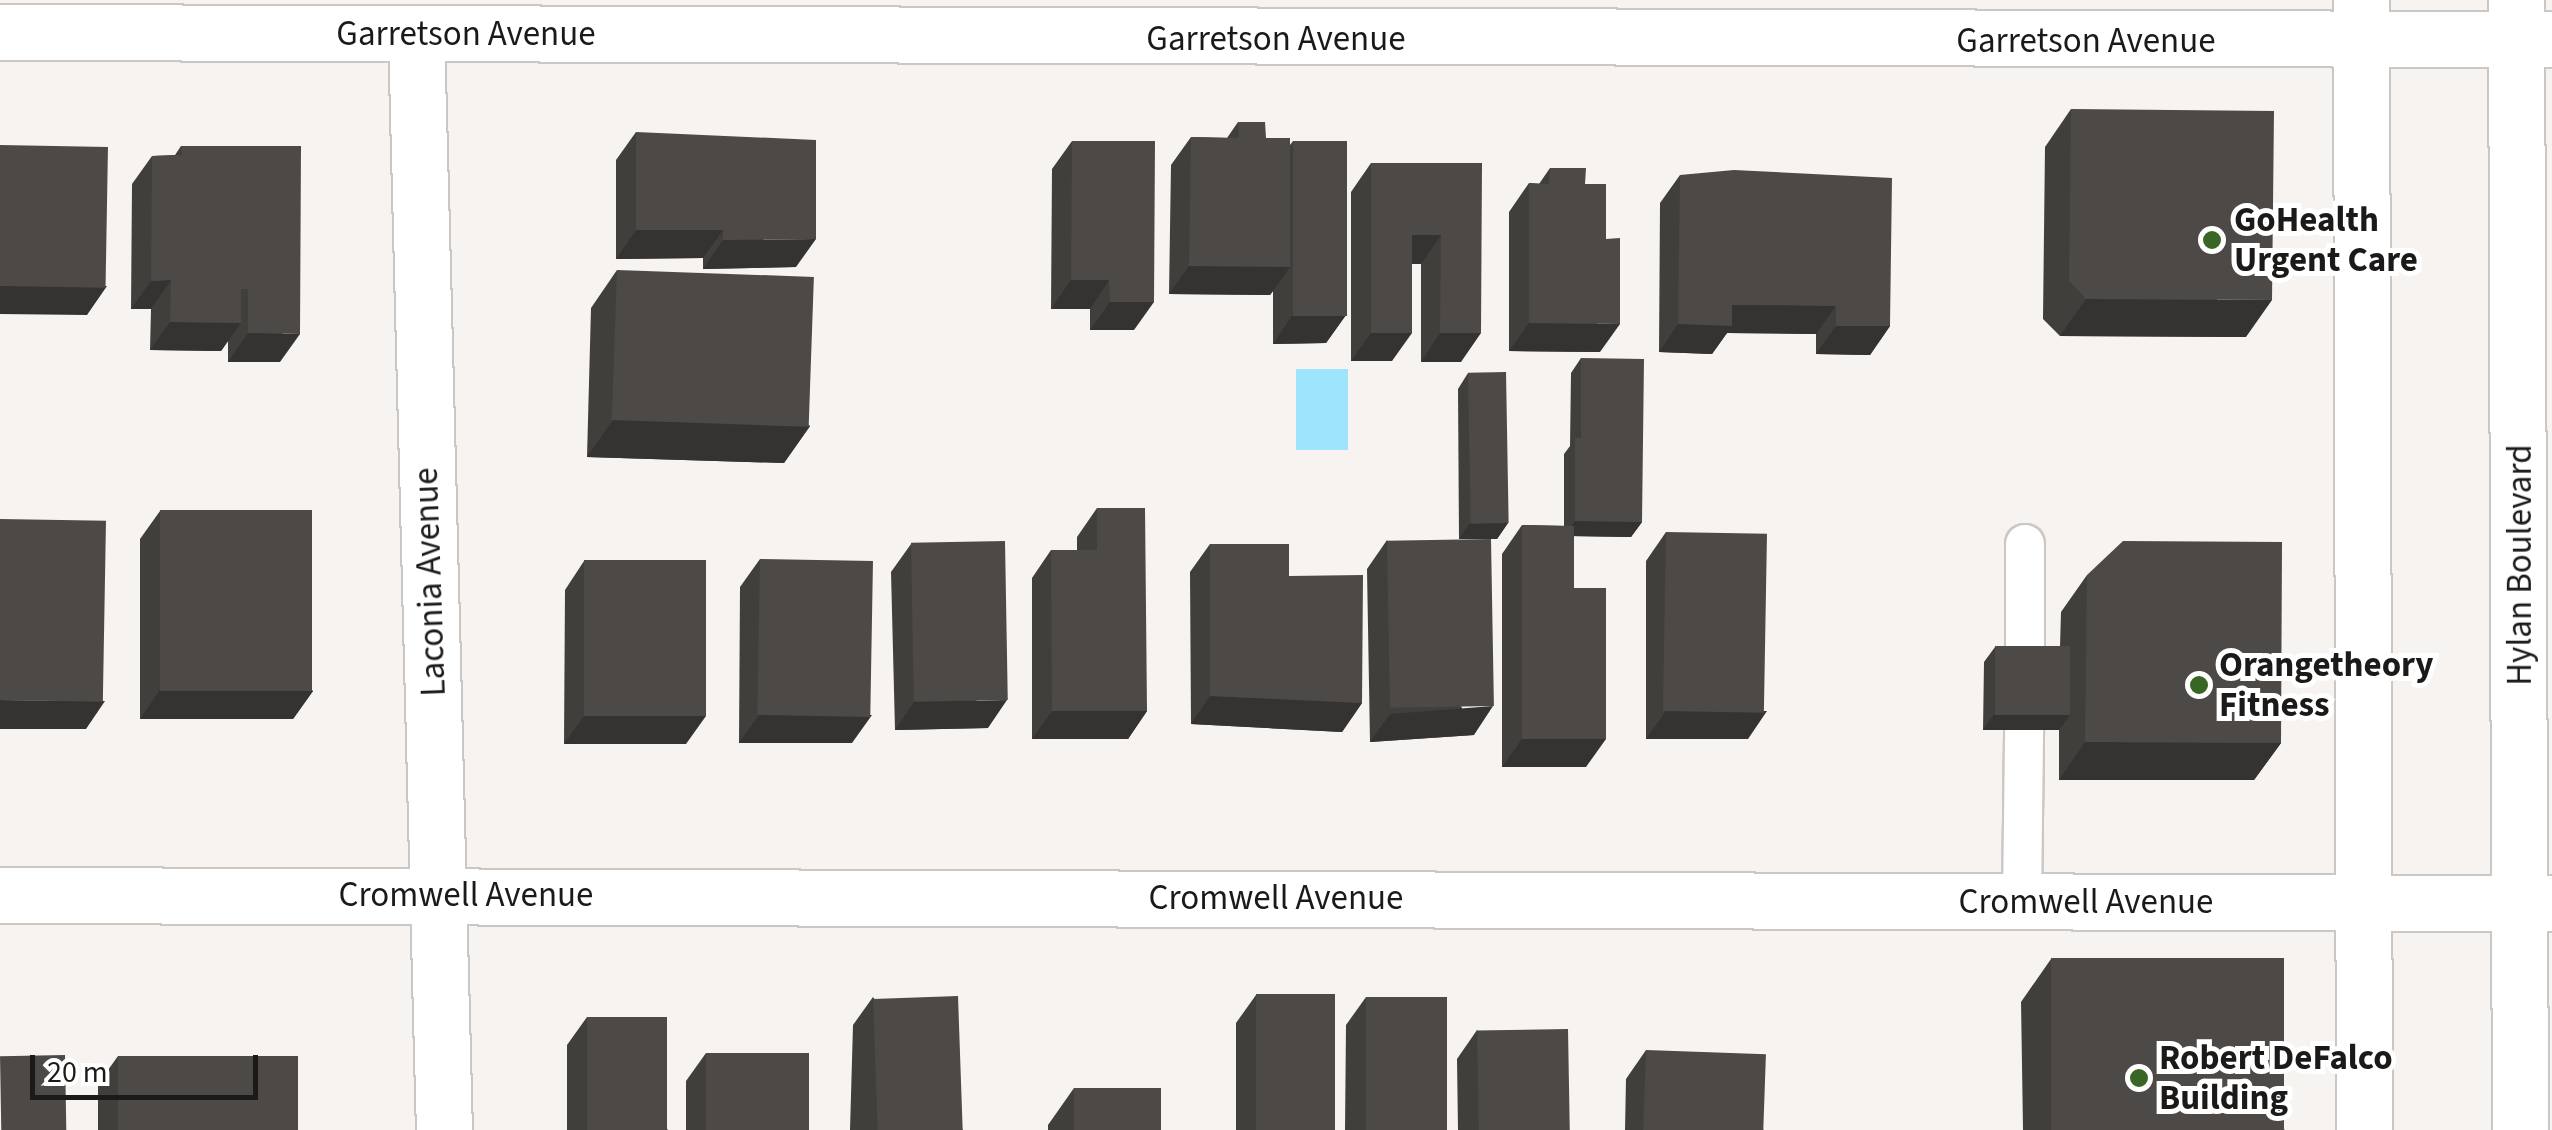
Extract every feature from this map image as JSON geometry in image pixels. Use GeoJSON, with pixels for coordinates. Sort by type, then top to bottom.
{"type":"FeatureCollection","features":[{"type":"Feature","properties":{"kind":"street","name":"Garretson Avenue"},"geometry":{"type":"LineString","coordinates":[[0,32],[416,34],[1334,20],[2361,20],[2528,26]]}},
{"type":"Feature","properties":{"kind":"street"},"geometry":{"type":"LineString","coordinates":[[2361,20],[2364,1130]]}},
{"type":"Feature","properties":{"kind":"street","name":"Hylan Boulevard"},"geometry":{"type":"LineString","coordinates":[[2520,1130],[2538,903],[2528,26]]}},
{"type":"Feature","properties":{"kind":"street","name":"Laconia Avenue"},"geometry":{"type":"LineString","coordinates":[[416,34],[444,1130]]}},
{"type":"Feature","properties":{"kind":"street","name":"Cromwell Avenue"},"geometry":{"type":"LineString","coordinates":[[0,894],[2538,903]]}},
{"type":"Feature","properties":{"kind":"lane"},"geometry":{"type":"LineString","coordinates":[[2025,662],[2026,544]]}},
{"type":"Feature","properties":{"kind":"lane"},"geometry":{"type":"LineString","coordinates":[[2022,901],[2024,730]]}},
{"type":"Feature","properties":{"kind":"water"},"geometry":{"type":"Polygon","coordinates":[[[1296,369],[1348,369],[1348,450],[1296,450],[1296,369]]]}},
{"type":"Feature","properties":{"kind":"building"},"geometry":{"type":"Polygon","coordinates":[[[2071,109],[2274,111],[2272,300],[2086,299],[2069,281],[2071,109]]]}},
{"type":"Feature","properties":{"kind":"building"},"geometry":{"type":"Polygon","coordinates":[[[1238,122],[1265,122],[1266,138],[1290,138],[1290,267],[1189,266],[1191,137],[1239,138],[1238,122]]]}},
{"type":"Feature","properties":{"kind":"building"},"geometry":{"type":"Polygon","coordinates":[[[636,132],[816,140],[816,239],[723,240],[723,230],[636,230],[636,132]]]}},
{"type":"Feature","properties":{"kind":"building"},"geometry":{"type":"Polygon","coordinates":[[[1072,141],[1155,141],[1154,302],[1110,302],[1109,280],[1071,280],[1072,141]]]}},
{"type":"Feature","properties":{"kind":"building"},"geometry":{"type":"Polygon","coordinates":[[[1293,141],[1347,141],[1347,316],[1293,316],[1293,141]]]}},
{"type":"Feature","properties":{"kind":"building"},"geometry":{"type":"Polygon","coordinates":[[[0,145],[108,147],[106,288],[0,286],[0,145]]]}},
{"type":"Feature","properties":{"kind":"building"},"geometry":{"type":"Polygon","coordinates":[[[181,146],[301,146],[300,334],[248,333],[248,289],[241,289],[241,323],[170,322],[171,280],[151,281],[152,156],[182,155],[181,146]]]}},
{"type":"Feature","properties":{"kind":"building"},"geometry":{"type":"Polygon","coordinates":[[[1371,163],[1482,163],[1481,333],[1440,333],[1441,235],[1412,235],[1412,333],[1371,333],[1371,163]]]}},
{"type":"Feature","properties":{"kind":"building"},"geometry":{"type":"Polygon","coordinates":[[[1550,168],[1586,168],[1585,184],[1606,184],[1606,239],[1620,238],[1620,324],[1529,323],[1529,183],[1549,184],[1550,168]]]}},
{"type":"Feature","properties":{"kind":"building"},"geometry":{"type":"Polygon","coordinates":[[[1734,170],[1892,178],[1890,326],[1836,326],[1836,306],[1783,305],[1732,305],[1732,326],[1678,324],[1680,175],[1734,170]]]}},
{"type":"Feature","properties":{"kind":"building"},"geometry":{"type":"Polygon","coordinates":[[[617,270],[814,277],[809,427],[612,420],[617,270]]]}},
{"type":"Feature","properties":{"kind":"building"},"geometry":{"type":"Polygon","coordinates":[[[1581,358],[1644,359],[1642,522],[1575,521],[1575,438],[1581,438],[1581,358]]]}},
{"type":"Feature","properties":{"kind":"building"},"geometry":{"type":"Polygon","coordinates":[[[1506,372],[1509,523],[1471,524],[1468,373],[1506,372]]]}},
{"type":"Feature","properties":{"kind":"building"},"geometry":{"type":"Polygon","coordinates":[[[1097,508],[1145,508],[1147,711],[1052,711],[1051,550],[1097,550],[1097,508]]]}},
{"type":"Feature","properties":{"kind":"building"},"geometry":{"type":"Polygon","coordinates":[[[160,510],[312,510],[312,691],[160,691],[160,510]]]}},
{"type":"Feature","properties":{"kind":"building"},"geometry":{"type":"Polygon","coordinates":[[[0,519],[106,521],[103,702],[0,700],[0,519]]]}},
{"type":"Feature","properties":{"kind":"building"},"geometry":{"type":"Polygon","coordinates":[[[1522,525],[1574,526],[1574,588],[1606,588],[1606,739],[1522,739],[1522,525]]]}},
{"type":"Feature","properties":{"kind":"building"},"geometry":{"type":"Polygon","coordinates":[[[1666,532],[1767,534],[1764,713],[1663,711],[1666,532]]]}},
{"type":"Feature","properties":{"kind":"building"},"geometry":{"type":"Polygon","coordinates":[[[1491,539],[1494,706],[1390,708],[1387,541],[1491,539]]]}},
{"type":"Feature","properties":{"kind":"building"},"geometry":{"type":"Polygon","coordinates":[[[1005,541],[1008,700],[914,702],[911,543],[1005,541]]]}},
{"type":"Feature","properties":{"kind":"building"},"geometry":{"type":"Polygon","coordinates":[[[2123,541],[2282,542],[2281,743],[2085,742],[2087,575],[2123,541]]]}},
{"type":"Feature","properties":{"kind":"building"},"geometry":{"type":"Polygon","coordinates":[[[1210,544],[1289,544],[1289,576],[1363,575],[1362,703],[1210,696],[1210,544]]]}},
{"type":"Feature","properties":{"kind":"building"},"geometry":{"type":"Polygon","coordinates":[[[760,559],[873,561],[870,717],[757,715],[760,559]]]}},
{"type":"Feature","properties":{"kind":"building"},"geometry":{"type":"Polygon","coordinates":[[[584,560],[706,560],[706,716],[584,716],[584,560]]]}},
{"type":"Feature","properties":{"kind":"building"},"geometry":{"type":"Polygon","coordinates":[[[1995,646],[2070,646],[2070,715],[1995,715],[1995,646]]]}},
{"type":"Feature","properties":{"kind":"building","name":"Robert DeFalco Building"},"geometry":{"type":"Polygon","coordinates":[[[2051,958],[2284,958],[2284,1130],[2051,1130],[2051,958]]]}},
{"type":"Feature","properties":{"kind":"building"},"geometry":{"type":"Polygon","coordinates":[[[1256,994],[1335,994],[1335,1130],[1256,1130],[1256,994]]]}},
{"type":"Feature","properties":{"kind":"building"},"geometry":{"type":"Polygon","coordinates":[[[958,996],[963,1130],[878,1130],[873,999],[958,996]]]}},
{"type":"Feature","properties":{"kind":"building"},"geometry":{"type":"Polygon","coordinates":[[[1366,997],[1447,997],[1447,1130],[1366,1130],[1366,997]]]}},
{"type":"Feature","properties":{"kind":"building"},"geometry":{"type":"Polygon","coordinates":[[[587,1017],[667,1017],[667,1130],[587,1130],[587,1017]]]}},
{"type":"Feature","properties":{"kind":"building"},"geometry":{"type":"Polygon","coordinates":[[[1568,1029],[1570,1130],[1479,1130],[1477,1031],[1568,1029]]]}},
{"type":"Feature","properties":{"kind":"building"},"geometry":{"type":"Polygon","coordinates":[[[1646,1050],[1766,1054],[1763,1130],[1643,1130],[1646,1050]]]}},
{"type":"Feature","properties":{"kind":"building"},"geometry":{"type":"Polygon","coordinates":[[[706,1053],[809,1053],[809,1130],[706,1130],[706,1053]]]}},
{"type":"Feature","properties":{"kind":"building"},"geometry":{"type":"Polygon","coordinates":[[[65,1055],[66,1130],[1,1130],[0,1056],[65,1055]]]}},
{"type":"Feature","properties":{"kind":"building"},"geometry":{"type":"Polygon","coordinates":[[[118,1056],[298,1056],[298,1130],[118,1130],[118,1056]]]}},
{"type":"Feature","properties":{"kind":"building"},"geometry":{"type":"Polygon","coordinates":[[[1074,1088],[1161,1088],[1161,1130],[1074,1130],[1074,1088]]]}},
{"type":"Feature","properties":{"kind":"place","name":"GoHealth Urgent Care"},"geometry":{"type":"Point","coordinates":[2212,240]}},
{"type":"Feature","properties":{"kind":"place","name":"Orangetheory Fitness"},"geometry":{"type":"Point","coordinates":[2199,685]}},
{"type":"Feature","properties":{"kind":"place","name":"Robert DeFalco Building"},"geometry":{"type":"Point","coordinates":[2139,1078]}}]}
